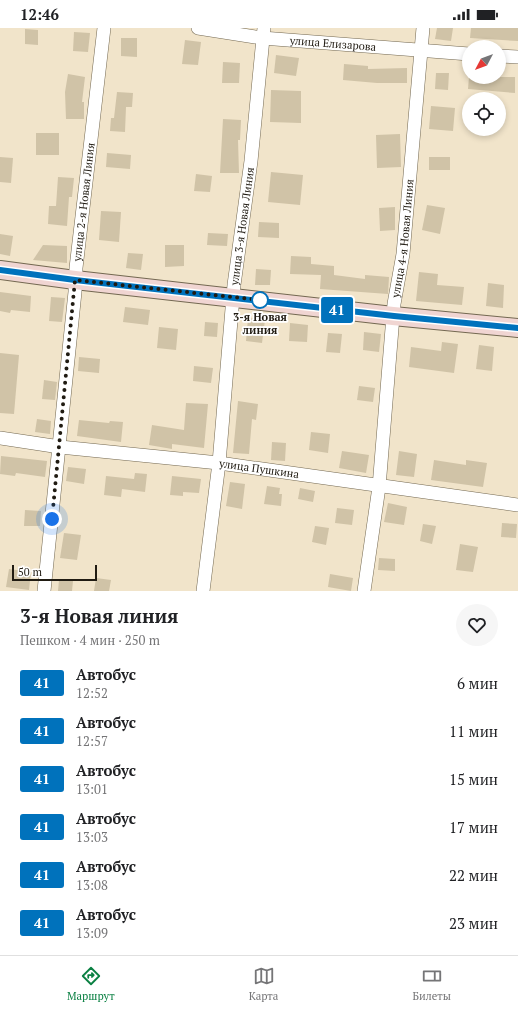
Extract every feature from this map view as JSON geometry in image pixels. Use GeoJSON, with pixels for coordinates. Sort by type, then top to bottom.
{"type":"FeatureCollection","features":[{"type":"Feature","properties":{"kind":"main road"},"geometry":{"type":"LineString","coordinates":[[0,270],[75,280],[394,316],[518,328]]}},
{"type":"Feature","properties":{"kind":"street","name":"улица 2-я Новая Линия"},"geometry":{"type":"LineString","coordinates":[[44,591],[60,447],[75,280],[104,28]]}},
{"type":"Feature","properties":{"kind":"street","name":"улица Елизарова"},"geometry":{"type":"LineString","coordinates":[[198,28],[263,33],[422,51],[462,54]]}},
{"type":"Feature","properties":{"kind":"street","name":"улица 4-я Новая Линия"},"geometry":{"type":"LineString","coordinates":[[364,591],[379,487],[394,304],[403,254],[423,28]]}},
{"type":"Feature","properties":{"kind":"street","name":"улица 3-я Новая Линия"},"geometry":{"type":"LineString","coordinates":[[203,591],[219,463],[233,297],[251,161],[263,33]]}},
{"type":"Feature","properties":{"kind":"street"},"geometry":{"type":"LineString","coordinates":[[506,56],[518,57]]}},
{"type":"Feature","properties":{"kind":"street","name":"улица Пушкина"},"geometry":{"type":"LineString","coordinates":[[0,438],[60,447],[219,463],[379,487],[518,505]]}},
{"type":"Feature","properties":{"kind":"building"},"geometry":{"type":"Polygon","coordinates":[[[437,28],[453,28],[451,41],[435,39],[437,28]]]}},
{"type":"Feature","properties":{"kind":"building"},"geometry":{"type":"Polygon","coordinates":[[[471,28],[518,28],[518,41],[470,38],[471,28]]]}},
{"type":"Feature","properties":{"kind":"building"},"geometry":{"type":"Polygon","coordinates":[[[25,29],[38,30],[38,45],[25,44],[25,29]]]}},
{"type":"Feature","properties":{"kind":"building"},"geometry":{"type":"Polygon","coordinates":[[[74,32],[90,33],[88,52],[73,51],[74,32]]]}},
{"type":"Feature","properties":{"kind":"building"},"geometry":{"type":"Polygon","coordinates":[[[121,38],[137,38],[137,57],[121,56],[121,38]]]}},
{"type":"Feature","properties":{"kind":"building"},"geometry":{"type":"Polygon","coordinates":[[[185,40],[201,42],[198,65],[182,64],[185,40]]]}},
{"type":"Feature","properties":{"kind":"building"},"geometry":{"type":"Polygon","coordinates":[[[276,55],[299,58],[296,76],[274,73],[276,55]]]}},
{"type":"Feature","properties":{"kind":"building"},"geometry":{"type":"Polygon","coordinates":[[[223,62],[240,63],[239,83],[222,83],[223,62]]]}},
{"type":"Feature","properties":{"kind":"building"},"geometry":{"type":"Polygon","coordinates":[[[344,64],[368,66],[368,69],[407,68],[407,83],[377,83],[343,80],[344,64]]]}},
{"type":"Feature","properties":{"kind":"building"},"geometry":{"type":"Polygon","coordinates":[[[436,73],[449,73],[448,90],[435,89],[436,73]]]}},
{"type":"Feature","properties":{"kind":"building"},"geometry":{"type":"Polygon","coordinates":[[[68,74],[85,77],[82,102],[84,102],[84,119],[66,119],[65,92],[68,74]]]}},
{"type":"Feature","properties":{"kind":"building"},"geometry":{"type":"Polygon","coordinates":[[[506,77],[515,77],[515,93],[468,89],[468,84],[506,84],[506,77]]]}},
{"type":"Feature","properties":{"kind":"building"},"geometry":{"type":"Polygon","coordinates":[[[271,90],[301,91],[301,123],[270,122],[271,90]]]}},
{"type":"Feature","properties":{"kind":"building"},"geometry":{"type":"Polygon","coordinates":[[[117,92],[133,93],[132,107],[126,107],[125,132],[110,131],[111,118],[114,118],[117,92]]]}},
{"type":"Feature","properties":{"kind":"building"},"geometry":{"type":"Polygon","coordinates":[[[431,106],[455,108],[453,131],[429,129],[431,106]]]}},
{"type":"Feature","properties":{"kind":"building"},"geometry":{"type":"Polygon","coordinates":[[[223,119],[241,120],[240,140],[238,140],[239,173],[220,173],[223,119]]]}},
{"type":"Feature","properties":{"kind":"building"},"geometry":{"type":"Polygon","coordinates":[[[36,133],[59,133],[59,155],[36,155],[36,133]]]}},
{"type":"Feature","properties":{"kind":"building"},"geometry":{"type":"Polygon","coordinates":[[[400,134],[401,167],[377,168],[376,135],[400,134]]]}},
{"type":"Feature","properties":{"kind":"building"},"geometry":{"type":"Polygon","coordinates":[[[107,153],[131,155],[130,169],[106,167],[107,153]]]}},
{"type":"Feature","properties":{"kind":"building"},"geometry":{"type":"Polygon","coordinates":[[[0,157],[13,158],[11,183],[0,182],[0,157]]]}},
{"type":"Feature","properties":{"kind":"building"},"geometry":{"type":"Polygon","coordinates":[[[429,157],[450,157],[450,170],[429,170],[429,157]]]}},
{"type":"Feature","properties":{"kind":"building"},"geometry":{"type":"Polygon","coordinates":[[[271,172],[303,175],[300,205],[268,202],[271,172]]]}},
{"type":"Feature","properties":{"kind":"building"},"geometry":{"type":"Polygon","coordinates":[[[196,174],[212,176],[210,192],[194,191],[196,174]]]}},
{"type":"Feature","properties":{"kind":"building"},"geometry":{"type":"Polygon","coordinates":[[[58,177],[74,178],[72,197],[69,197],[67,226],[48,224],[49,206],[56,206],[58,177]]]}},
{"type":"Feature","properties":{"kind":"building"},"geometry":{"type":"Polygon","coordinates":[[[427,205],[445,208],[440,234],[422,230],[427,205]]]}},
{"type":"Feature","properties":{"kind":"building"},"geometry":{"type":"Polygon","coordinates":[[[395,207],[395,230],[380,231],[379,208],[395,207]]]}},
{"type":"Feature","properties":{"kind":"building"},"geometry":{"type":"Polygon","coordinates":[[[101,211],[121,212],[119,242],[99,240],[101,211]]]}},
{"type":"Feature","properties":{"kind":"building"},"geometry":{"type":"Polygon","coordinates":[[[259,222],[279,223],[279,238],[258,237],[259,222]]]}},
{"type":"Feature","properties":{"kind":"building"},"geometry":{"type":"Polygon","coordinates":[[[208,233],[228,234],[227,246],[207,245],[208,233]]]}},
{"type":"Feature","properties":{"kind":"building"},"geometry":{"type":"Polygon","coordinates":[[[0,234],[13,236],[10,256],[0,254],[0,234]]]}},
{"type":"Feature","properties":{"kind":"building"},"geometry":{"type":"Polygon","coordinates":[[[43,245],[67,246],[67,263],[33,260],[43,245]]]}},
{"type":"Feature","properties":{"kind":"building"},"geometry":{"type":"Polygon","coordinates":[[[165,245],[184,245],[184,266],[165,267],[165,245]]]}},
{"type":"Feature","properties":{"kind":"building"},"geometry":{"type":"Polygon","coordinates":[[[128,253],[143,254],[141,270],[126,268],[128,253]]]}},
{"type":"Feature","properties":{"kind":"building"},"geometry":{"type":"Polygon","coordinates":[[[291,256],[311,257],[311,264],[334,266],[334,275],[365,279],[365,275],[389,277],[388,294],[320,289],[321,275],[290,274],[291,256]]]}},
{"type":"Feature","properties":{"kind":"building"},"geometry":{"type":"Polygon","coordinates":[[[256,269],[271,270],[270,285],[255,285],[256,269]]]}},
{"type":"Feature","properties":{"kind":"building"},"geometry":{"type":"Polygon","coordinates":[[[419,272],[438,274],[437,285],[464,287],[462,305],[416,301],[419,272]]]}},
{"type":"Feature","properties":{"kind":"building"},"geometry":{"type":"Polygon","coordinates":[[[488,283],[504,285],[503,308],[486,306],[488,283]]]}},
{"type":"Feature","properties":{"kind":"building"},"geometry":{"type":"Polygon","coordinates":[[[0,292],[31,296],[30,312],[11,310],[10,313],[0,311],[0,292]]]}},
{"type":"Feature","properties":{"kind":"building"},"geometry":{"type":"Polygon","coordinates":[[[51,297],[65,298],[62,322],[49,321],[51,297]]]}},
{"type":"Feature","properties":{"kind":"building"},"geometry":{"type":"Polygon","coordinates":[[[125,307],[150,310],[148,325],[123,322],[125,307]]]}},
{"type":"Feature","properties":{"kind":"building"},"geometry":{"type":"Polygon","coordinates":[[[248,318],[265,320],[262,343],[246,341],[248,318]]]}},
{"type":"Feature","properties":{"kind":"building"},"geometry":{"type":"Polygon","coordinates":[[[205,322],[218,323],[217,337],[204,336],[205,322]]]}},
{"type":"Feature","properties":{"kind":"building"},"geometry":{"type":"Polygon","coordinates":[[[290,323],[308,325],[307,342],[289,341],[290,323]]]}},
{"type":"Feature","properties":{"kind":"building"},"geometry":{"type":"Polygon","coordinates":[[[159,327],[178,329],[176,350],[157,348],[159,327]]]}},
{"type":"Feature","properties":{"kind":"building"},"geometry":{"type":"Polygon","coordinates":[[[364,332],[381,334],[379,352],[363,350],[364,332]]]}},
{"type":"Feature","properties":{"kind":"building"},"geometry":{"type":"Polygon","coordinates":[[[328,333],[342,334],[340,353],[326,352],[328,333]]]}},
{"type":"Feature","properties":{"kind":"building"},"geometry":{"type":"Polygon","coordinates":[[[442,342],[458,344],[454,373],[409,367],[411,347],[441,351],[442,342]]]}},
{"type":"Feature","properties":{"kind":"building"},"geometry":{"type":"Polygon","coordinates":[[[479,345],[494,347],[492,371],[476,369],[479,345]]]}},
{"type":"Feature","properties":{"kind":"building"},"geometry":{"type":"Polygon","coordinates":[[[0,353],[19,355],[14,414],[0,413],[0,353]]]}},
{"type":"Feature","properties":{"kind":"building"},"geometry":{"type":"Polygon","coordinates":[[[79,357],[100,359],[99,373],[78,371],[79,357]]]}},
{"type":"Feature","properties":{"kind":"building"},"geometry":{"type":"Polygon","coordinates":[[[194,366],[213,368],[211,383],[193,381],[194,366]]]}},
{"type":"Feature","properties":{"kind":"building"},"geometry":{"type":"Polygon","coordinates":[[[44,380],[57,382],[55,400],[42,399],[44,380]]]}},
{"type":"Feature","properties":{"kind":"building"},"geometry":{"type":"Polygon","coordinates":[[[359,386],[375,388],[373,402],[357,400],[359,386]]]}},
{"type":"Feature","properties":{"kind":"building"},"geometry":{"type":"Polygon","coordinates":[[[238,401],[258,404],[256,420],[252,419],[249,454],[233,453],[238,401]]]}},
{"type":"Feature","properties":{"kind":"building"},"geometry":{"type":"Polygon","coordinates":[[[186,403],[208,404],[204,448],[172,444],[172,449],[149,445],[152,425],[184,430],[186,403]]]}},
{"type":"Feature","properties":{"kind":"building"},"geometry":{"type":"Polygon","coordinates":[[[37,419],[51,421],[50,434],[35,432],[37,419]]]}},
{"type":"Feature","properties":{"kind":"building"},"geometry":{"type":"Polygon","coordinates":[[[79,420],[109,423],[110,421],[123,422],[121,442],[77,436],[79,420]]]}},
{"type":"Feature","properties":{"kind":"building"},"geometry":{"type":"Polygon","coordinates":[[[311,432],[330,434],[328,453],[309,450],[311,432]]]}},
{"type":"Feature","properties":{"kind":"building"},"geometry":{"type":"Polygon","coordinates":[[[272,442],[286,443],[285,461],[271,460],[272,442]]]}},
{"type":"Feature","properties":{"kind":"building"},"geometry":{"type":"Polygon","coordinates":[[[342,451],[369,455],[366,473],[339,468],[342,451]]]}},
{"type":"Feature","properties":{"kind":"building"},"geometry":{"type":"Polygon","coordinates":[[[399,451],[417,454],[414,477],[396,475],[399,451]]]}},
{"type":"Feature","properties":{"kind":"building"},"geometry":{"type":"Polygon","coordinates":[[[1,456],[47,461],[45,477],[16,473],[15,476],[0,474],[1,456]]]}},
{"type":"Feature","properties":{"kind":"building"},"geometry":{"type":"Polygon","coordinates":[[[434,460],[466,465],[466,460],[487,463],[483,487],[431,480],[434,460]]]}},
{"type":"Feature","properties":{"kind":"building"},"geometry":{"type":"Polygon","coordinates":[[[68,467],[86,469],[84,484],[66,481],[68,467]]]}},
{"type":"Feature","properties":{"kind":"building"},"geometry":{"type":"Polygon","coordinates":[[[135,473],[147,474],[145,492],[122,489],[121,497],[104,495],[106,476],[134,479],[135,473]]]}},
{"type":"Feature","properties":{"kind":"building"},"geometry":{"type":"Polygon","coordinates":[[[172,476],[201,479],[199,493],[183,492],[183,496],[170,495],[172,476]]]}},
{"type":"Feature","properties":{"kind":"building"},"geometry":{"type":"Polygon","coordinates":[[[230,482],[245,484],[242,509],[226,506],[230,482]]]}},
{"type":"Feature","properties":{"kind":"building"},"geometry":{"type":"Polygon","coordinates":[[[267,486],[280,488],[279,494],[282,494],[281,506],[264,504],[267,486]]]}},
{"type":"Feature","properties":{"kind":"building"},"geometry":{"type":"Polygon","coordinates":[[[300,488],[315,491],[313,502],[298,499],[300,488]]]}},
{"type":"Feature","properties":{"kind":"building"},"geometry":{"type":"Polygon","coordinates":[[[388,503],[407,507],[404,525],[384,522],[388,503]]]}},
{"type":"Feature","properties":{"kind":"building"},"geometry":{"type":"Polygon","coordinates":[[[337,508],[354,510],[352,525],[335,523],[337,508]]]}},
{"type":"Feature","properties":{"kind":"building"},"geometry":{"type":"Polygon","coordinates":[[[25,510],[41,511],[40,526],[24,526],[25,510]]]}},
{"type":"Feature","properties":{"kind":"building"},"geometry":{"type":"Polygon","coordinates":[[[502,523],[517,524],[516,538],[501,537],[502,523]]]}},
{"type":"Feature","properties":{"kind":"building"},"geometry":{"type":"Polygon","coordinates":[[[423,524],[436,526],[432,544],[420,541],[423,524]]]}},
{"type":"Feature","properties":{"kind":"building"},"geometry":{"type":"Polygon","coordinates":[[[315,526],[329,528],[326,545],[312,542],[315,526]]]}},
{"type":"Feature","properties":{"kind":"building"},"geometry":{"type":"Polygon","coordinates":[[[64,533],[81,535],[77,560],[60,558],[64,533]]]}},
{"type":"Feature","properties":{"kind":"building"},"geometry":{"type":"Polygon","coordinates":[[[460,544],[478,547],[473,572],[456,570],[460,544]]]}},
{"type":"Feature","properties":{"kind":"building"},"geometry":{"type":"Polygon","coordinates":[[[379,558],[395,559],[395,571],[378,570],[379,558]]]}},
{"type":"Feature","properties":{"kind":"building"},"geometry":{"type":"Polygon","coordinates":[[[9,569],[31,572],[29,590],[6,587],[9,569]]]}},
{"type":"Feature","properties":{"kind":"building"},"geometry":{"type":"Polygon","coordinates":[[[330,574],[353,578],[351,591],[328,587],[330,574]]]}},
{"type":"Feature","properties":{"kind":"building"},"geometry":{"type":"Polygon","coordinates":[[[96,578],[111,580],[109,591],[94,591],[96,578]]]}},
{"type":"Feature","properties":{"kind":"building"},"geometry":{"type":"Polygon","coordinates":[[[59,580],[73,581],[72,591],[58,591],[59,580]]]}},
{"type":"Feature","properties":{"kind":"bus line","name":"41"},"geometry":{"type":"LineString","coordinates":[[0,270],[75,280],[394,316],[518,328]]}},
{"type":"Feature","properties":{"kind":"place","name":"3-я Новая линия"},"geometry":{"type":"Point","coordinates":[260,300]}},
{"type":"Feature","properties":{"kind":"route"},"geometry":{"type":"LineString","coordinates":[[52,519],[75,280],[260,300]]}}]}
